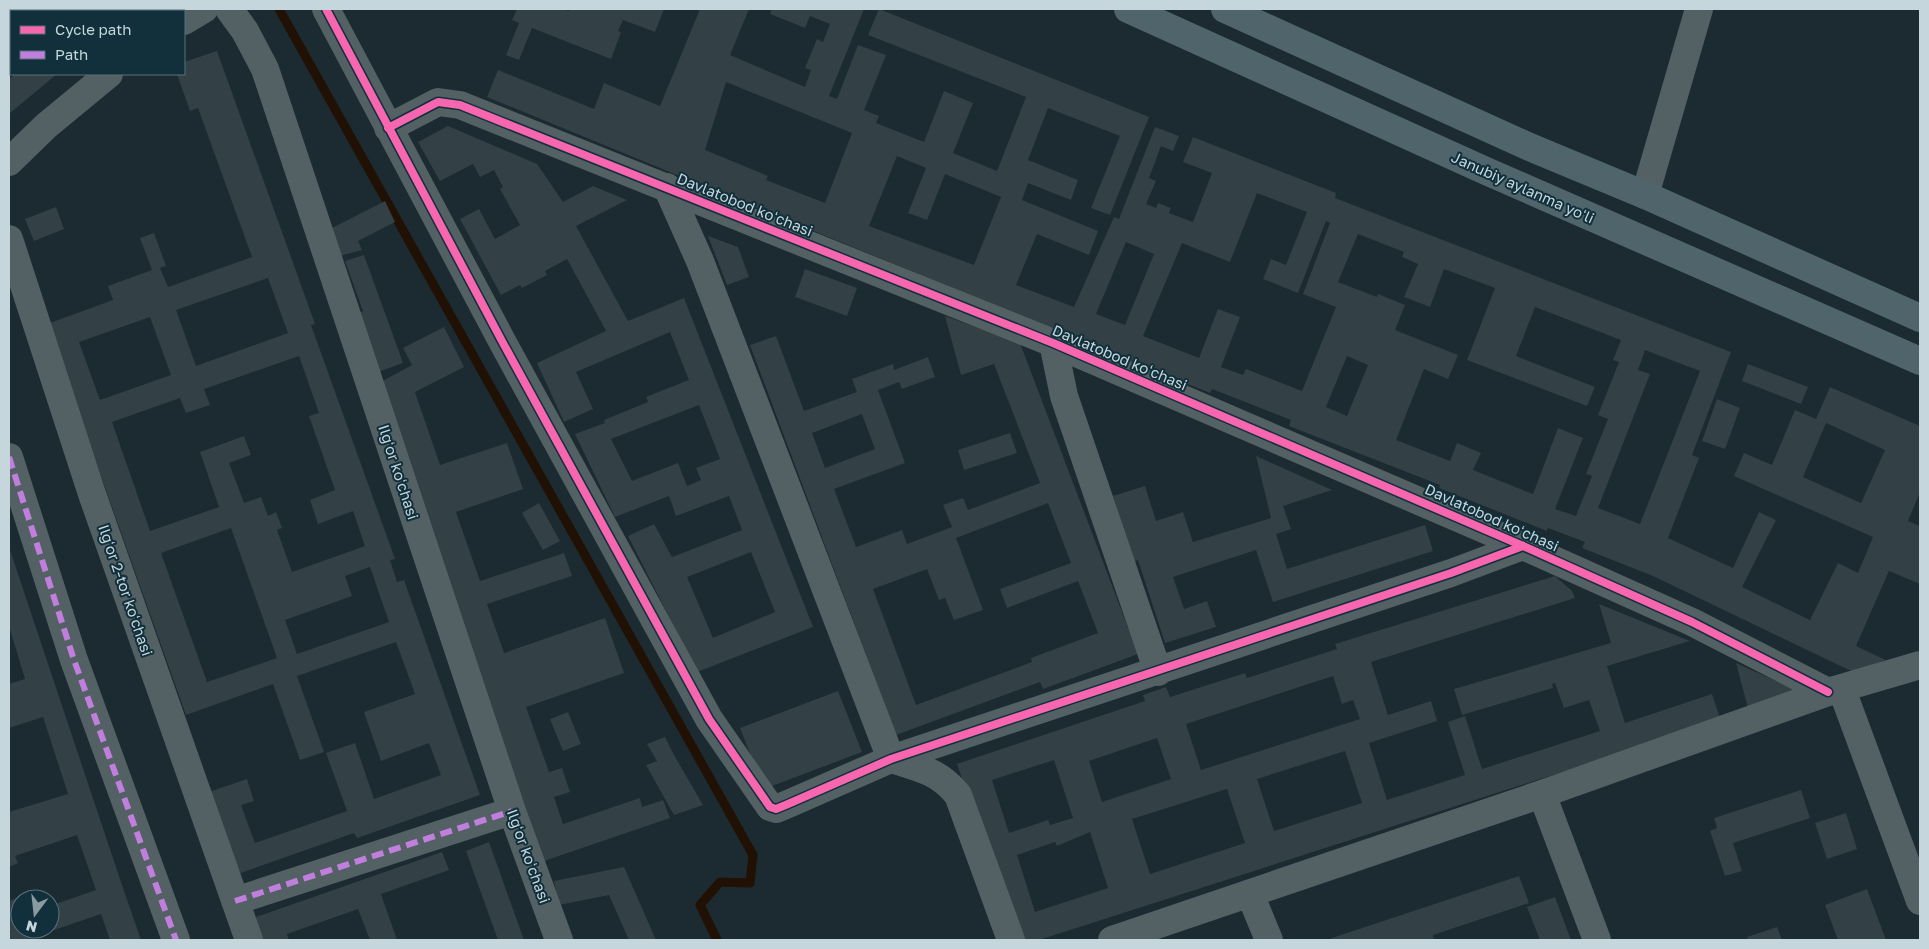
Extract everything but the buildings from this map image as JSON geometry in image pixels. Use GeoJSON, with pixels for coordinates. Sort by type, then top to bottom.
{"type":"FeatureCollection","features":[{"type":"Feature","properties":{"kind":"highway","name":"Janubiy aylanma yoʻli"},"geometry":{"type":"LineString","coordinates":[[1128,9],[1486,171],[1920,361]]}},
{"type":"Feature","properties":{"kind":"highway"},"geometry":{"type":"LineString","coordinates":[[1225,9],[1532,148],[1646,195],[1920,318]]}},
{"type":"Feature","properties":{"kind":"street"},"geometry":{"type":"LineString","coordinates":[[185,20],[204,9]]}},
{"type":"Feature","properties":{"kind":"street","name":"Ilgʻor koʻchasi"},"geometry":{"type":"LineString","coordinates":[[229,9],[245,31],[265,69],[512,811],[560,940]]}},
{"type":"Feature","properties":{"kind":"street"},"geometry":{"type":"LineString","coordinates":[[326,9],[503,343],[709,719],[770,807],[776,809],[891,759],[1158,672],[1451,573],[1523,546]]}},
{"type":"Feature","properties":{"kind":"street"},"geometry":{"type":"LineString","coordinates":[[1646,195],[1699,9]]}},
{"type":"Feature","properties":{"kind":"street"},"geometry":{"type":"LineString","coordinates":[[9,162],[46,126],[108,75]]}},
{"type":"Feature","properties":{"kind":"street","name":"Davlatobod koʻchasi"},"geometry":{"type":"LineString","coordinates":[[388,128],[438,102],[452,103],[668,187],[1053,344],[1523,546],[1692,622],[1835,691]]}},
{"type":"Feature","properties":{"kind":"street"},"geometry":{"type":"LineString","coordinates":[[668,187],[700,261],[891,759]]}},
{"type":"Feature","properties":{"kind":"street","name":"Ilgʻor 2-tor koʻchasi"},"geometry":{"type":"LineString","coordinates":[[9,239],[92,494],[249,940]]}},
{"type":"Feature","properties":{"kind":"street"},"geometry":{"type":"LineString","coordinates":[[1053,344],[1064,396],[1158,672]]}},
{"type":"Feature","properties":{"kind":"street"},"geometry":{"type":"LineString","coordinates":[[9,458],[74,660],[176,940]]}},
{"type":"Feature","properties":{"kind":"street"},"geometry":{"type":"LineString","coordinates":[[1112,940],[1542,794],[1835,691],[1920,665]]}},
{"type":"Feature","properties":{"kind":"street"},"geometry":{"type":"LineString","coordinates":[[1835,691],[1920,901]]}},
{"type":"Feature","properties":{"kind":"street"},"geometry":{"type":"LineString","coordinates":[[891,759],[935,773],[948,782],[958,795],[1011,940]]}},
{"type":"Feature","properties":{"kind":"street"},"geometry":{"type":"LineString","coordinates":[[1542,794],[1597,940]]}},
{"type":"Feature","properties":{"kind":"street"},"geometry":{"type":"LineString","coordinates":[[235,901],[512,811]]}},
{"type":"Feature","properties":{"kind":"street"},"geometry":{"type":"LineString","coordinates":[[1250,894],[1269,940]]}},
{"type":"Feature","properties":{"kind":"waterway"},"geometry":{"type":"LineString","coordinates":[[279,9],[753,855],[750,883],[720,882],[700,905],[717,940]]}},
{"type":"Feature","properties":{"kind":"marked path"},"geometry":{"type":"LineString","coordinates":[[9,457],[74,660],[176,940]]}},
{"type":"Feature","properties":{"kind":"marked path"},"geometry":{"type":"LineString","coordinates":[[235,901],[512,811]]}},
{"type":"Feature","properties":{"kind":"cycle path"},"geometry":{"type":"LineString","coordinates":[[326,9],[503,343],[709,719],[770,807],[776,809],[891,759],[1451,573],[1523,546]]}},
{"type":"Feature","properties":{"kind":"cycle path"},"geometry":{"type":"LineString","coordinates":[[388,128],[438,102],[460,105],[1053,343],[1523,546],[1692,622],[1828,692]]}}]}
